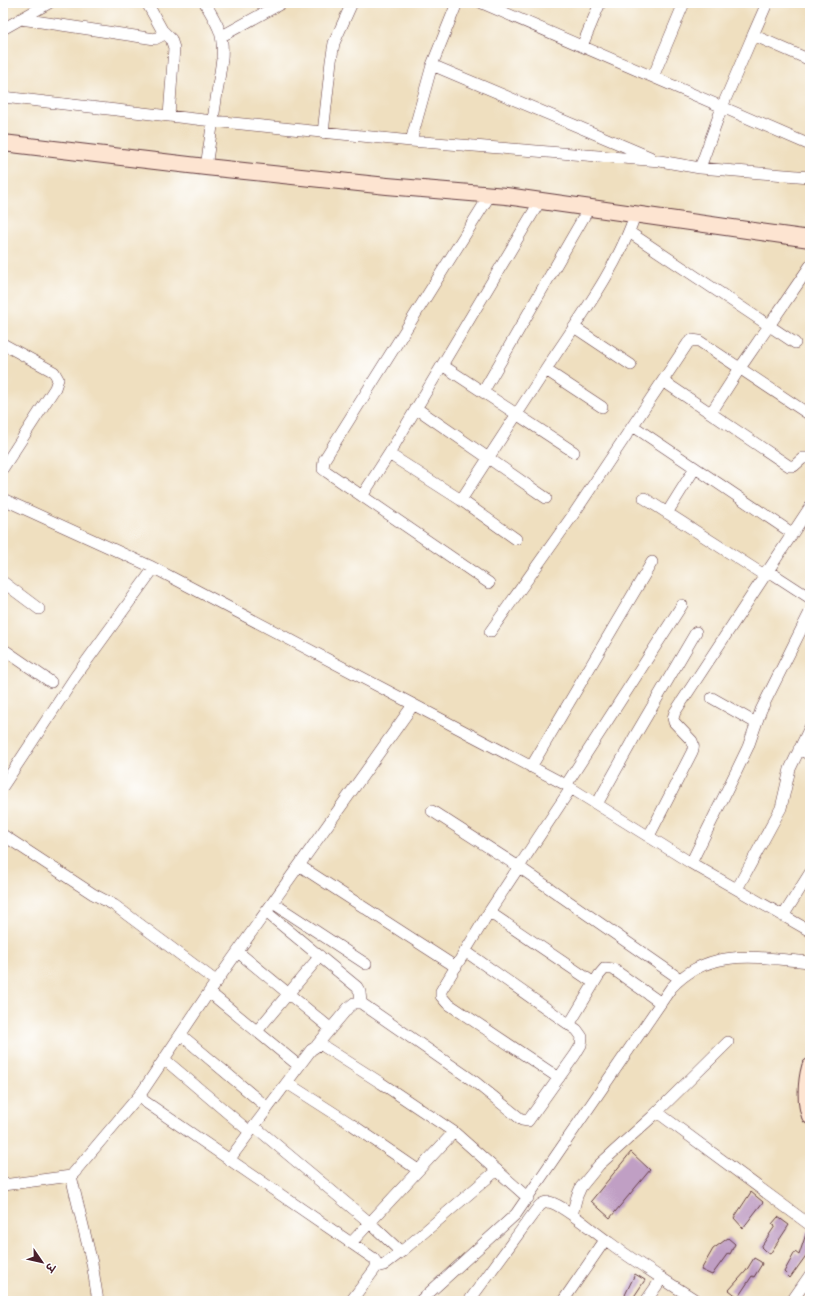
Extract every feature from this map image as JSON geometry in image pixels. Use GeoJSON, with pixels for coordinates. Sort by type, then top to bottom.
{"type":"FeatureCollection","features":[{"type":"Feature","properties":{"kind":"street"},"geometry":{"type":"LineString","coordinates":[[3,29],[49,3]]}},
{"type":"Feature","properties":{"kind":"street"},"geometry":{"type":"LineString","coordinates":[[147,3],[162,30],[171,39],[174,48],[169,116]]}},
{"type":"Feature","properties":{"kind":"street"},"geometry":{"type":"LineString","coordinates":[[205,3],[222,36],[222,59],[206,167]]}},
{"type":"Feature","properties":{"kind":"street"},"geometry":{"type":"LineString","coordinates":[[222,36],[267,6],[282,3]]}},
{"type":"Feature","properties":{"kind":"street"},"geometry":{"type":"LineString","coordinates":[[323,132],[334,43],[352,3]]}},
{"type":"Feature","properties":{"kind":"street"},"geometry":{"type":"LineString","coordinates":[[411,142],[432,65],[457,3]]}},
{"type":"Feature","properties":{"kind":"street"},"geometry":{"type":"LineString","coordinates":[[482,3],[810,145]]}},
{"type":"Feature","properties":{"kind":"street"},"geometry":{"type":"LineString","coordinates":[[582,46],[600,3]]}},
{"type":"Feature","properties":{"kind":"street"},"geometry":{"type":"LineString","coordinates":[[653,77],[684,3]]}},
{"type":"Feature","properties":{"kind":"street"},"geometry":{"type":"LineString","coordinates":[[700,168],[722,106],[767,3]]}},
{"type":"Feature","properties":{"kind":"street"},"geometry":{"type":"LineString","coordinates":[[21,19],[152,40],[161,36],[162,30]]}},
{"type":"Feature","properties":{"kind":"street"},"geometry":{"type":"LineString","coordinates":[[753,35],[809,58]]}},
{"type":"Feature","properties":{"kind":"street"},"geometry":{"type":"LineString","coordinates":[[432,65],[660,161]]}},
{"type":"Feature","properties":{"kind":"street"},"geometry":{"type":"LineString","coordinates":[[3,97],[411,142],[660,161],[700,168],[810,177]]}},
{"type":"Feature","properties":{"kind":"street"},"geometry":{"type":"LineString","coordinates":[[3,143],[206,167],[490,195],[810,239]]}},
{"type":"Feature","properties":{"kind":"street"},"geometry":{"type":"LineString","coordinates":[[489,583],[326,472],[324,469],[324,460],[490,195]]}},
{"type":"Feature","properties":{"kind":"street"},"geometry":{"type":"LineString","coordinates":[[362,496],[389,454],[540,201]]}},
{"type":"Feature","properties":{"kind":"street"},"geometry":{"type":"LineString","coordinates":[[483,392],[589,208]]}},
{"type":"Feature","properties":{"kind":"street"},"geometry":{"type":"LineString","coordinates":[[461,500],[574,327],[613,263],[629,232],[635,214]]}},
{"type":"Feature","properties":{"kind":"street"},"geometry":{"type":"LineString","coordinates":[[629,232],[795,343]]}},
{"type":"Feature","properties":{"kind":"street"},"geometry":{"type":"LineString","coordinates":[[711,413],[810,266]]}},
{"type":"Feature","properties":{"kind":"street"},"geometry":{"type":"LineString","coordinates":[[574,327],[631,365]]}},
{"type":"Feature","properties":{"kind":"street"},"geometry":{"type":"LineString","coordinates":[[490,632],[573,515],[688,343],[692,340],[699,341],[810,415]]}},
{"type":"Feature","properties":{"kind":"street"},"geometry":{"type":"LineString","coordinates":[[3,344],[54,372],[58,379],[55,388],[3,468]]}},
{"type":"Feature","properties":{"kind":"street"},"geometry":{"type":"LineString","coordinates":[[442,366],[574,452]]}},
{"type":"Feature","properties":{"kind":"street"},"geometry":{"type":"LineString","coordinates":[[546,370],[602,407]]}},
{"type":"Feature","properties":{"kind":"street"},"geometry":{"type":"LineString","coordinates":[[663,381],[789,466],[794,466],[803,458],[810,458]]}},
{"type":"Feature","properties":{"kind":"street"},"geometry":{"type":"LineString","coordinates":[[416,408],[546,498]]}},
{"type":"Feature","properties":{"kind":"street"},"geometry":{"type":"LineString","coordinates":[[633,426],[792,533]]}},
{"type":"Feature","properties":{"kind":"street"},"geometry":{"type":"LineString","coordinates":[[389,454],[461,500],[516,539]]}},
{"type":"Feature","properties":{"kind":"street"},"geometry":{"type":"LineString","coordinates":[[667,513],[695,468]]}},
{"type":"Feature","properties":{"kind":"street"},"geometry":{"type":"LineString","coordinates":[[644,498],[766,573],[810,598]]}},
{"type":"Feature","properties":{"kind":"street"},"geometry":{"type":"LineString","coordinates":[[3,499],[154,568],[531,767],[597,804],[691,863],[810,931]]}},
{"type":"Feature","properties":{"kind":"street"},"geometry":{"type":"LineString","coordinates":[[649,836],[694,748],[692,741],[674,722],[673,718],[675,712],[810,507]]}},
{"type":"Feature","properties":{"kind":"street"},"geometry":{"type":"LineString","coordinates":[[531,767],[652,562]]}},
{"type":"Feature","properties":{"kind":"street"},"geometry":{"type":"LineString","coordinates":[[3,786],[75,677],[154,568]]}},
{"type":"Feature","properties":{"kind":"street"},"geometry":{"type":"LineString","coordinates":[[3,582],[39,608]]}},
{"type":"Feature","properties":{"kind":"street"},"geometry":{"type":"LineString","coordinates":[[559,1078],[443,999],[441,996],[442,987],[519,867],[682,605]]}},
{"type":"Feature","properties":{"kind":"street"},"geometry":{"type":"LineString","coordinates":[[691,863],[748,747],[756,723],[810,612]]}},
{"type":"Feature","properties":{"kind":"street"},"geometry":{"type":"LineString","coordinates":[[597,804],[696,632]]}},
{"type":"Feature","properties":{"kind":"street"},"geometry":{"type":"LineString","coordinates":[[3,649],[50,682]]}},
{"type":"Feature","properties":{"kind":"street"},"geometry":{"type":"LineString","coordinates":[[712,698],[756,723]]}},
{"type":"Feature","properties":{"kind":"street"},"geometry":{"type":"LineString","coordinates":[[3,1185],[71,1176],[142,1094],[209,992],[413,705]]}},
{"type":"Feature","properties":{"kind":"street"},"geometry":{"type":"LineString","coordinates":[[736,889],[781,808],[790,769],[810,727]]}},
{"type":"Feature","properties":{"kind":"street"},"geometry":{"type":"LineString","coordinates":[[799,749],[810,755]]}},
{"type":"Feature","properties":{"kind":"street"},"geometry":{"type":"LineString","coordinates":[[432,811],[519,867],[680,979]]}},
{"type":"Feature","properties":{"kind":"street"},"geometry":{"type":"LineString","coordinates":[[3,835],[93,894],[114,906],[217,982]]}},
{"type":"Feature","properties":{"kind":"street"},"geometry":{"type":"LineString","coordinates":[[300,866],[456,967]]}},
{"type":"Feature","properties":{"kind":"street"},"geometry":{"type":"LineString","coordinates":[[782,916],[810,873]]}},
{"type":"Feature","properties":{"kind":"street"},"geometry":{"type":"LineString","coordinates":[[273,903],[366,964]]}},
{"type":"Feature","properties":{"kind":"street"},"geometry":{"type":"LineString","coordinates":[[266,912],[357,987],[360,992],[361,1003]]}},
{"type":"Feature","properties":{"kind":"street"},"geometry":{"type":"LineString","coordinates":[[489,912],[594,983]]}},
{"type":"Feature","properties":{"kind":"street"},"geometry":{"type":"LineString","coordinates":[[229,1160],[311,1050],[317,1045],[341,1015],[354,1003],[361,1003],[475,1082],[525,1122],[531,1119],[575,1055],[582,1042],[581,1034],[465,951]]}},
{"type":"Feature","properties":{"kind":"street"},"geometry":{"type":"LineString","coordinates":[[238,952],[330,1028]]}},
{"type":"Feature","properties":{"kind":"street"},"geometry":{"type":"LineString","coordinates":[[257,1031],[320,956]]}},
{"type":"Feature","properties":{"kind":"street"},"geometry":{"type":"LineString","coordinates":[[420,1301],[516,1214],[661,1003],[680,979],[714,960],[727,958],[744,957],[810,962]]}},
{"type":"Feature","properties":{"kind":"street"},"geometry":{"type":"LineString","coordinates":[[569,1025],[602,971],[609,967],[661,1003]]}},
{"type":"Feature","properties":{"kind":"street"},"geometry":{"type":"LineString","coordinates":[[209,992],[299,1066]]}},
{"type":"Feature","properties":{"kind":"street"},"geometry":{"type":"LineString","coordinates":[[180,1035],[268,1108]]}},
{"type":"Feature","properties":{"kind":"street"},"geometry":{"type":"LineString","coordinates":[[572,1215],[581,1187],[599,1166],[657,1112],[728,1042]]}},
{"type":"Feature","properties":{"kind":"street"},"geometry":{"type":"LineString","coordinates":[[317,1045],[323,1045],[454,1132],[528,1198]]}},
{"type":"Feature","properties":{"kind":"street"},"geometry":{"type":"LineString","coordinates":[[164,1059],[369,1222],[401,1252]]}},
{"type":"Feature","properties":{"kind":"street"},"geometry":{"type":"LineString","coordinates":[[810,1067],[808,1078],[808,1109],[810,1116]]}},
{"type":"Feature","properties":{"kind":"street"},"geometry":{"type":"LineString","coordinates":[[286,1083],[351,1124],[418,1170]]}},
{"type":"Feature","properties":{"kind":"street"},"geometry":{"type":"LineString","coordinates":[[142,1094],[144,1101],[373,1258],[376,1261],[376,1267],[351,1301]]}},
{"type":"Feature","properties":{"kind":"street"},"geometry":{"type":"LineString","coordinates":[[657,1112],[810,1225]]}},
{"type":"Feature","properties":{"kind":"street"},"geometry":{"type":"LineString","coordinates":[[351,1243],[454,1132]]}},
{"type":"Feature","properties":{"kind":"street"},"geometry":{"type":"LineString","coordinates":[[376,1267],[384,1265],[401,1252],[497,1170]]}},
{"type":"Feature","properties":{"kind":"street"},"geometry":{"type":"LineString","coordinates":[[71,1176],[92,1263],[98,1301]]}},
{"type":"Feature","properties":{"kind":"street"},"geometry":{"type":"LineString","coordinates":[[469,1301],[544,1202],[549,1202],[562,1208],[605,1240],[697,1301]]}},
{"type":"Feature","properties":{"kind":"street"},"geometry":{"type":"LineString","coordinates":[[563,1301],[605,1240]]}},
{"type":"Feature","properties":{"kind":"street"},"geometry":{"type":"LineString","coordinates":[[792,1301],[810,1275]]}},
{"type":"Feature","properties":{"kind":"street"},"geometry":{"type":"LineString","coordinates":[[646,1301],[662,1278]]}},
{"type":"Feature","properties":{"kind":"building"},"geometry":{"type":"Polygon","coordinates":[[[631,1152],[650,1170],[610,1218],[591,1201],[631,1152]]]}},
{"type":"Feature","properties":{"kind":"building"},"geometry":{"type":"Polygon","coordinates":[[[751,1192],[763,1202],[743,1228],[734,1218],[751,1192]]]}},
{"type":"Feature","properties":{"kind":"building"},"geometry":{"type":"Polygon","coordinates":[[[778,1217],[789,1225],[770,1254],[761,1247],[775,1226],[772,1224],[778,1217]]]}},
{"type":"Feature","properties":{"kind":"building"},"geometry":{"type":"Polygon","coordinates":[[[807,1231],[810,1232],[810,1250],[790,1278],[784,1272],[795,1252],[799,1255],[807,1231]]]}},
{"type":"Feature","properties":{"kind":"building"},"geometry":{"type":"Polygon","coordinates":[[[728,1238],[735,1244],[730,1254],[728,1253],[712,1275],[701,1270],[713,1249],[728,1238]]]}},
{"type":"Feature","properties":{"kind":"building"},"geometry":{"type":"Polygon","coordinates":[[[754,1258],[762,1264],[738,1297],[729,1290],[746,1271],[754,1258]]]}},
{"type":"Feature","properties":{"kind":"building"},"geometry":{"type":"Polygon","coordinates":[[[635,1274],[645,1280],[631,1301],[625,1295],[635,1274]]]}}]}
